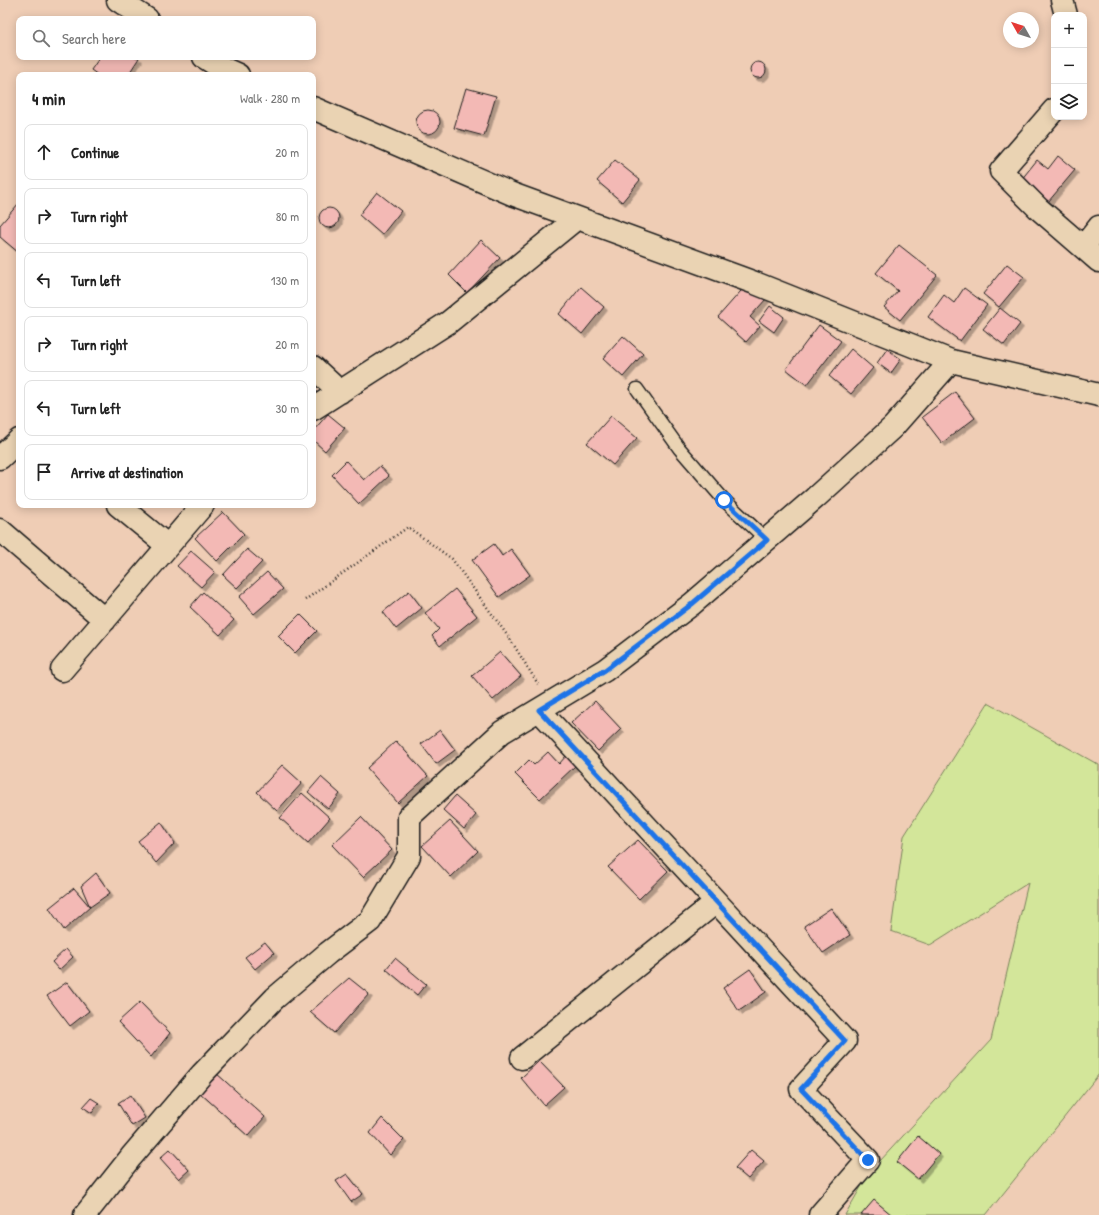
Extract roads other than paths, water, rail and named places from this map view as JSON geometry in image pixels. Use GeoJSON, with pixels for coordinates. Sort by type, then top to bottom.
{"type":"FeatureCollection","features":[{"type":"Feature","properties":{"kind":"street"},"geometry":{"type":"LineString","coordinates":[[118,0],[142,16]]}},
{"type":"Feature","properties":{"kind":"street"},"geometry":{"type":"LineString","coordinates":[[1062,0],[1065,12]]}},
{"type":"Feature","properties":{"kind":"street"},"geometry":{"type":"LineString","coordinates":[[209,60],[231,72]]}},
{"type":"Feature","properties":{"kind":"street"},"geometry":{"type":"LineString","coordinates":[[316,109],[512,194],[755,283],[951,361],[1099,395]]}},
{"type":"Feature","properties":{"kind":"street"},"geometry":{"type":"LineString","coordinates":[[1051,113],[1001,171],[1039,209],[1099,261]]}},
{"type":"Feature","properties":{"kind":"street"},"geometry":{"type":"LineString","coordinates":[[316,407],[449,322],[577,218]]}},
{"type":"Feature","properties":{"kind":"street"},"geometry":{"type":"LineString","coordinates":[[1083,247],[1099,227]]}},
{"type":"Feature","properties":{"kind":"street"},"geometry":{"type":"LineString","coordinates":[[85,1215],[131,1157],[202,1074],[275,998],[328,953],[370,921],[409,856],[409,817],[502,732],[605,670],[692,604],[815,498],[893,427],[951,361]]}},
{"type":"Feature","properties":{"kind":"street"},"geometry":{"type":"LineString","coordinates":[[316,370],[340,392]]}},
{"type":"Feature","properties":{"kind":"street"},"geometry":{"type":"LineString","coordinates":[[0,458],[16,443]]}},
{"type":"Feature","properties":{"kind":"street"},"geometry":{"type":"LineString","coordinates":[[122,508],[168,546]]}},
{"type":"Feature","properties":{"kind":"street"},"geometry":{"type":"LineString","coordinates":[[62,670],[200,508]]}},
{"type":"Feature","properties":{"kind":"street"},"geometry":{"type":"LineString","coordinates":[[0,530],[105,620]]}},
{"type":"Feature","properties":{"kind":"street"},"geometry":{"type":"LineString","coordinates":[[544,706],[716,902],[845,1041],[801,1089],[868,1160],[820,1215]]}},
{"type":"Feature","properties":{"kind":"street"},"geometry":{"type":"LineString","coordinates":[[522,1058],[716,902]]}},
{"type":"Feature","properties":{"kind":"lane"},"geometry":{"type":"LineString","coordinates":[[637,389],[679,448],[724,500],[767,540]]}}]}
